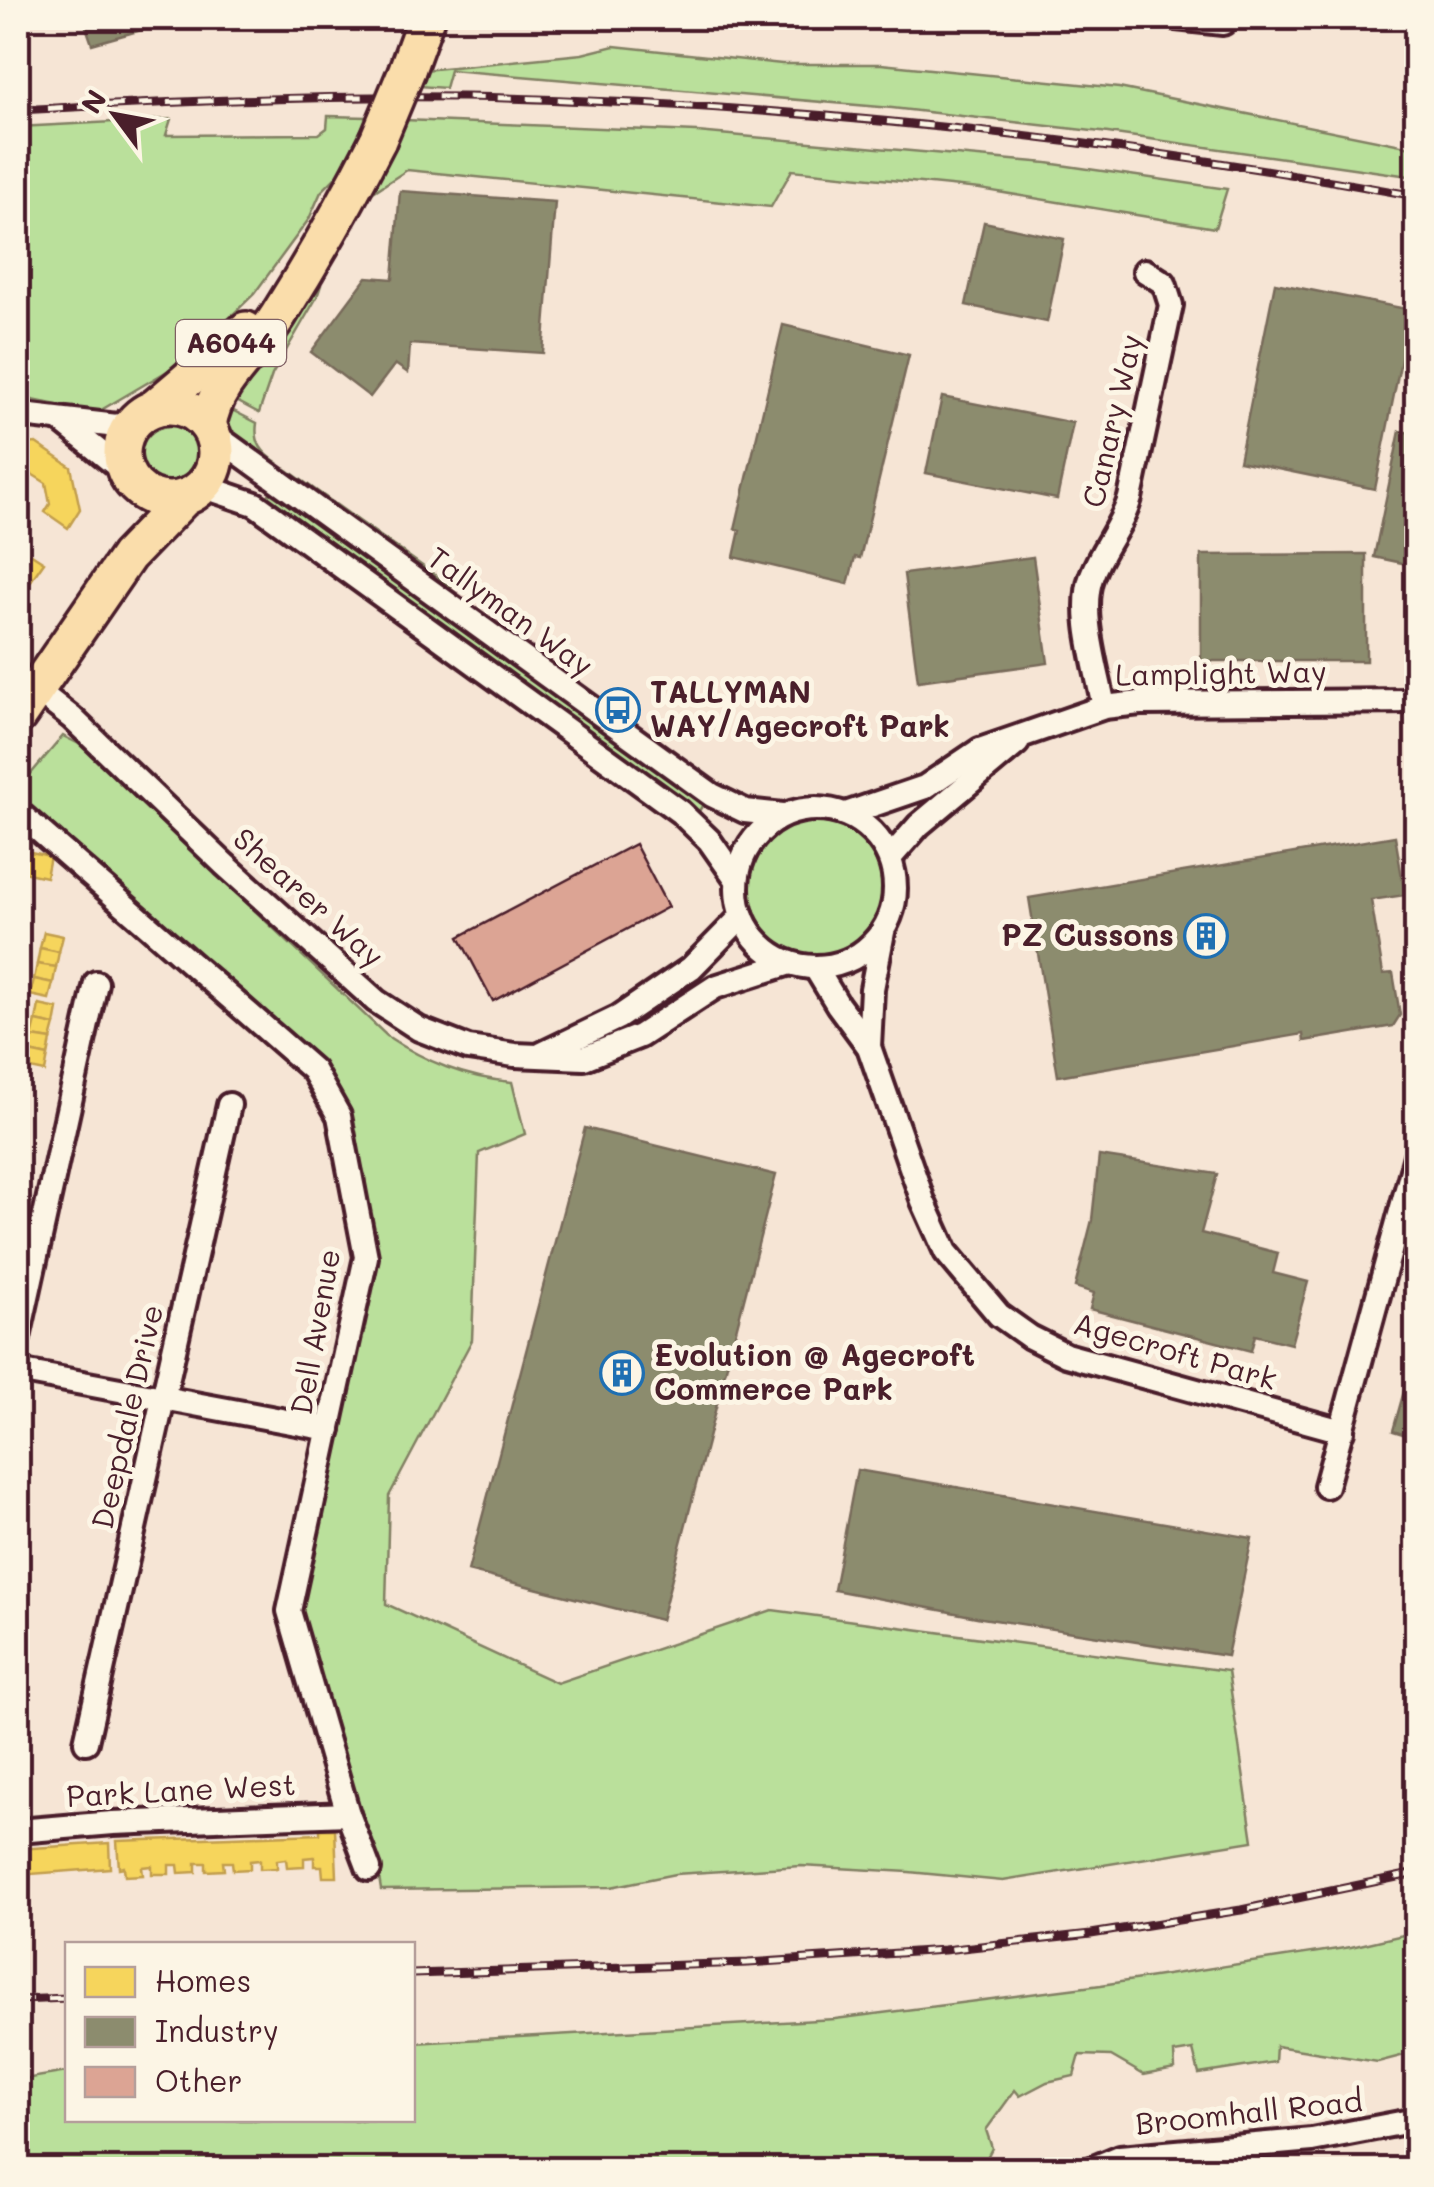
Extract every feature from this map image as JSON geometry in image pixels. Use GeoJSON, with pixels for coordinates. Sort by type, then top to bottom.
{"type":"FeatureCollection","features":[{"type":"Feature","properties":{"kind":"main road","name":"A6044"},"geometry":{"type":"LineString","coordinates":[[210,430],[210,410],[217,397],[236,367],[276,320],[334,226],[378,140],[426,18]]}},
{"type":"Feature","properties":{"kind":"main road","name":"A6044"},"geometry":{"type":"LineString","coordinates":[[145,413],[245,331],[303,273]]}},
{"type":"Feature","properties":{"kind":"main road"},"geometry":{"type":"LineString","coordinates":[[26,703],[128,556],[194,491],[215,461],[210,430],[184,408],[145,413],[123,445],[135,506],[128,556]]}},
{"type":"Feature","properties":{"kind":"main road"},"geometry":{"type":"LineString","coordinates":[[131,479],[152,496],[174,499],[194,491]]}},
{"type":"Feature","properties":{"kind":"street"},"geometry":{"type":"LineString","coordinates":[[1176,18],[1224,23],[1224,18]]}},
{"type":"Feature","properties":{"kind":"street","name":"Canary Way"},"geometry":{"type":"LineString","coordinates":[[1104,707],[1086,606],[1088,591],[1091,576],[1125,516],[1171,305],[1164,283],[1145,271]]}},
{"type":"Feature","properties":{"kind":"street"},"geometry":{"type":"LineString","coordinates":[[18,417],[117,426],[145,413]]}},
{"type":"Feature","properties":{"kind":"street"},"geometry":{"type":"LineString","coordinates":[[58,418],[131,479]]}},
{"type":"Feature","properties":{"kind":"street","name":"Tallyman Way"},"geometry":{"type":"LineString","coordinates":[[210,430],[712,794],[745,811],[783,816]]}},
{"type":"Feature","properties":{"kind":"street","name":"Tallyman Way"},"geometry":{"type":"LineString","coordinates":[[194,491],[255,504],[680,812],[709,840],[738,880]]}},
{"type":"Feature","properties":{"kind":"street","name":"Lamplight Way"},"geometry":{"type":"LineString","coordinates":[[846,814],[925,787],[980,750],[1104,707],[1140,702],[1416,701]]}},
{"type":"Feature","properties":{"kind":"street","name":"Shearer Way"},"geometry":{"type":"LineString","coordinates":[[26,703],[72,718],[224,864],[386,1008],[420,1029],[468,1048],[584,1058],[640,1036],[716,987],[790,962]]}},
{"type":"Feature","properties":{"kind":"street"},"geometry":{"type":"LineString","coordinates":[[890,858],[919,825],[1032,731]]}},
{"type":"Feature","properties":{"kind":"street"},"geometry":{"type":"LineString","coordinates":[[869,1047],[872,989],[884,930],[894,907],[896,882],[890,858],[872,832],[846,814],[825,809],[804,809],[783,816],[752,842],[742,860],[738,880],[742,916],[753,936],[770,952],[790,962],[815,967],[842,963],[865,950],[884,930]]}},
{"type":"Feature","properties":{"kind":"street","name":"Dell Avenue"},"geometry":{"type":"LineString","coordinates":[[18,812],[313,1070],[339,1116],[366,1257],[289,1611],[348,1814],[368,1869]]}},
{"type":"Feature","properties":{"kind":"street"},"geometry":{"type":"LineString","coordinates":[[538,1056],[619,1017],[691,968],[742,916]]}},
{"type":"Feature","properties":{"kind":"street"},"geometry":{"type":"LineString","coordinates":[[815,967],[869,1047]]}},
{"type":"Feature","properties":{"kind":"street"},"geometry":{"type":"LineString","coordinates":[[18,1338],[96,983]]}},
{"type":"Feature","properties":{"kind":"street","name":"Agecroft Park"},"geometry":{"type":"LineString","coordinates":[[869,1047],[923,1201],[946,1252],[999,1315],[1066,1355],[1342,1431]]}},
{"type":"Feature","properties":{"kind":"street","name":"Deepdale Drive"},"geometry":{"type":"LineString","coordinates":[[86,1742],[229,1104]]}},
{"type":"Feature","properties":{"kind":"street"},"geometry":{"type":"LineString","coordinates":[[1326,1486],[1416,1156]]}},
{"type":"Feature","properties":{"kind":"street"},"geometry":{"type":"LineString","coordinates":[[18,1371],[329,1429]]}},
{"type":"Feature","properties":{"kind":"street","name":"Park Lane West"},"geometry":{"type":"LineString","coordinates":[[18,1831],[113,1823],[348,1814]]}},
{"type":"Feature","properties":{"kind":"street","name":"Broomhall Road"},"geometry":{"type":"LineString","coordinates":[[1089,2170],[1120,2157],[1312,2140],[1416,2120]]}},
{"type":"Feature","properties":{"kind":"green space"},"geometry":{"type":"Polygon","coordinates":[[[614,46],[782,64],[881,64],[1119,88],[1416,148],[1416,177],[1101,132],[892,108],[450,70],[445,88],[418,86],[424,70],[582,54],[614,46]]]}},
{"type":"Feature","properties":{"kind":"green space"},"geometry":{"type":"Polygon","coordinates":[[[328,116],[367,117],[341,172],[321,192],[309,219],[254,294],[221,326],[169,370],[96,413],[18,400],[18,127],[171,119],[166,135],[319,134],[327,128],[328,116]]]}},
{"type":"Feature","properties":{"kind":"green space"},"geometry":{"type":"Polygon","coordinates":[[[404,120],[697,132],[1047,163],[1227,189],[1215,228],[980,189],[792,170],[771,207],[407,170],[370,194],[404,120]]]}},
{"type":"Feature","properties":{"kind":"green space"},"geometry":{"type":"Polygon","coordinates":[[[316,282],[321,285],[317,297],[272,375],[259,413],[229,397],[316,282]]]}},
{"type":"Feature","properties":{"kind":"green space"},"geometry":{"type":"Polygon","coordinates":[[[226,407],[257,423],[260,447],[278,463],[273,471],[230,436],[226,407]]]}},
{"type":"Feature","properties":{"kind":"green space"},"geometry":{"type":"Polygon","coordinates":[[[170,426],[190,435],[199,455],[190,475],[170,484],[150,475],[141,455],[150,435],[170,426]]]}},
{"type":"Feature","properties":{"kind":"green space"},"geometry":{"type":"Polygon","coordinates":[[[286,469],[452,588],[440,585],[281,476],[286,469]]]}},
{"type":"Feature","properties":{"kind":"green space"},"geometry":{"type":"Polygon","coordinates":[[[270,493],[705,801],[698,813],[264,501],[270,493]]]}},
{"type":"Feature","properties":{"kind":"green space"},"geometry":{"type":"Polygon","coordinates":[[[63,736],[79,744],[387,1036],[446,1067],[512,1082],[525,1134],[479,1153],[472,1340],[389,1496],[386,1604],[557,1683],[772,1610],[1228,1671],[1253,1841],[1003,1881],[801,1866],[675,1874],[611,1887],[381,1890],[376,1858],[295,1614],[373,1280],[365,1175],[333,1079],[18,803],[18,789],[63,736]]]}},
{"type":"Feature","properties":{"kind":"green space"},"geometry":{"type":"Polygon","coordinates":[[[814,822],[840,827],[862,842],[877,864],[882,890],[877,916],[862,938],[840,953],[814,958],[788,953],[766,938],[751,916],[746,890],[751,864],[766,842],[788,827],[814,822]]]}},
{"type":"Feature","properties":{"kind":"green space"},"geometry":{"type":"Polygon","coordinates":[[[1416,1932],[1416,2052],[1378,2062],[1276,2046],[1275,2062],[1199,2074],[1193,2050],[1174,2053],[1175,2069],[1144,2075],[1111,2056],[1080,2055],[1074,2076],[1047,2082],[1020,2096],[1015,2090],[986,2130],[992,2148],[981,2169],[18,2169],[18,2080],[65,2072],[65,2122],[415,2122],[415,2043],[835,2019],[1101,1985],[1351,1947],[1416,1932]]]}},
{"type":"Feature","properties":{"kind":"building: Homes"},"geometry":{"type":"Polygon","coordinates":[[[36,443],[71,467],[80,509],[68,528],[45,512],[50,504],[46,483],[30,473],[18,475],[18,445],[36,443]]]}},
{"type":"Feature","properties":{"kind":"building: Homes"},"geometry":{"type":"Polygon","coordinates":[[[30,553],[44,562],[28,585],[18,578],[18,572],[30,553]]]}},
{"type":"Feature","properties":{"kind":"building: Homes"},"geometry":{"type":"Polygon","coordinates":[[[18,833],[25,834],[21,850],[50,856],[46,877],[18,871],[18,833]]]}},
{"type":"Feature","properties":{"kind":"building: Homes"},"geometry":{"type":"Polygon","coordinates":[[[44,932],[63,936],[59,952],[40,948],[44,932]]]}},
{"type":"Feature","properties":{"kind":"building: Homes"},"geometry":{"type":"Polygon","coordinates":[[[40,948],[59,952],[56,967],[37,964],[40,948]]]}},
{"type":"Feature","properties":{"kind":"building: Homes"},"geometry":{"type":"Polygon","coordinates":[[[37,964],[56,967],[53,983],[34,979],[37,964]]]}},
{"type":"Feature","properties":{"kind":"building: Homes"},"geometry":{"type":"Polygon","coordinates":[[[34,979],[53,983],[49,999],[30,995],[34,979]]]}},
{"type":"Feature","properties":{"kind":"building: Homes"},"geometry":{"type":"Polygon","coordinates":[[[39,1005],[58,1009],[55,1025],[36,1021],[39,1005]]]}},
{"type":"Feature","properties":{"kind":"building: Homes"},"geometry":{"type":"Polygon","coordinates":[[[36,1021],[55,1025],[51,1040],[32,1037],[36,1021]]]}},
{"type":"Feature","properties":{"kind":"building: Homes"},"geometry":{"type":"Polygon","coordinates":[[[32,1037],[51,1040],[48,1056],[29,1052],[32,1037]]]}},
{"type":"Feature","properties":{"kind":"building: Homes"},"geometry":{"type":"Polygon","coordinates":[[[29,1052],[48,1056],[45,1072],[26,1068],[29,1052]]]}},
{"type":"Feature","properties":{"kind":"building: Homes"},"geometry":{"type":"Polygon","coordinates":[[[320,1829],[335,1829],[337,1877],[323,1877],[322,1866],[314,1866],[314,1857],[304,1858],[304,1866],[287,1867],[286,1859],[277,1860],[277,1868],[260,1869],[260,1860],[250,1861],[250,1869],[233,1870],[232,1862],[223,1862],[224,1870],[206,1871],[206,1863],[196,1863],[196,1872],[179,1873],[178,1865],[169,1865],[169,1874],[152,1874],[152,1866],[142,1867],[143,1875],[125,1876],[124,1867],[119,1868],[117,1841],[320,1834],[320,1829]]]}},
{"type":"Feature","properties":{"kind":"building: Homes"},"geometry":{"type":"Polygon","coordinates":[[[109,1843],[110,1868],[18,1875],[18,1849],[109,1843]]]}},
{"type":"Feature","properties":{"kind":"building: Industry"},"geometry":{"type":"Polygon","coordinates":[[[83,18],[184,18],[92,44],[83,18]]]}},
{"type":"Feature","properties":{"kind":"building: Industry"},"geometry":{"type":"Polygon","coordinates":[[[400,191],[555,202],[543,353],[410,344],[408,373],[395,364],[370,397],[311,352],[367,277],[393,279],[400,191]]]}},
{"type":"Feature","properties":{"kind":"building: Industry"},"geometry":{"type":"Polygon","coordinates":[[[984,222],[1064,239],[1047,322],[966,305],[984,222]]]}},
{"type":"Feature","properties":{"kind":"building: Industry"},"geometry":{"type":"Polygon","coordinates":[[[1275,283],[1411,310],[1375,489],[1239,461],[1275,283]]]}},
{"type":"Feature","properties":{"kind":"building: Industry"},"geometry":{"type":"Polygon","coordinates":[[[783,325],[909,355],[860,558],[855,557],[848,584],[734,557],[740,530],[735,529],[783,325]]]}},
{"type":"Feature","properties":{"kind":"building: Industry"},"geometry":{"type":"Polygon","coordinates":[[[942,397],[1073,423],[1057,499],[926,473],[942,397]]]}},
{"type":"Feature","properties":{"kind":"building: Industry"},"geometry":{"type":"Polygon","coordinates":[[[1400,431],[1416,434],[1416,566],[1374,557],[1400,431]]]}},
{"type":"Feature","properties":{"kind":"building: Industry"},"geometry":{"type":"Polygon","coordinates":[[[1366,554],[1366,661],[1201,661],[1201,555],[1366,554]]]}},
{"type":"Feature","properties":{"kind":"building: Industry"},"geometry":{"type":"Polygon","coordinates":[[[1033,557],[1048,663],[918,681],[904,574],[1033,557]]]}},
{"type":"Feature","properties":{"kind":"building: Industry","name":"PZ Cussons"},"geometry":{"type":"Polygon","coordinates":[[[1395,836],[1405,895],[1371,900],[1383,974],[1393,973],[1400,1015],[1393,1026],[1304,1041],[1303,1034],[1058,1076],[1029,898],[1395,836]]]}},
{"type":"Feature","properties":{"kind":"building: Industry","name":"Evolution @ Agecroft Commerce Park"},"geometry":{"type":"Polygon","coordinates":[[[585,1128],[776,1175],[661,1620],[468,1571],[585,1128]]]}},
{"type":"Feature","properties":{"kind":"building: Industry"},"geometry":{"type":"Polygon","coordinates":[[[1099,1156],[1217,1174],[1201,1233],[1278,1253],[1273,1273],[1308,1282],[1291,1344],[1255,1335],[1251,1351],[1090,1309],[1094,1293],[1075,1287],[1092,1220],[1099,1156]]]}},
{"type":"Feature","properties":{"kind":"building: Industry"},"geometry":{"type":"Polygon","coordinates":[[[1416,1348],[1416,1438],[1393,1431],[1416,1348]]]}},
{"type":"Feature","properties":{"kind":"building: Industry","name":"Evolution @ Agecroft Commerce Park"},"geometry":{"type":"Polygon","coordinates":[[[857,1470],[1252,1538],[1227,1656],[982,1618],[834,1590],[857,1470]]]}},
{"type":"Feature","properties":{"kind":"building: Other"},"geometry":{"type":"Polygon","coordinates":[[[635,844],[668,907],[493,1001],[459,937],[635,844]]]}},
{"type":"Feature","properties":{"kind":"railway"},"geometry":{"type":"LineString","coordinates":[[18,110],[407,97],[703,107],[1060,141],[1416,196]]}},
{"type":"Feature","properties":{"kind":"railway"},"geometry":{"type":"LineString","coordinates":[[415,1974],[748,1963],[944,1950],[1091,1934],[1241,1910],[1416,1873]]}},
{"type":"Feature","properties":{"kind":"railway"},"geometry":{"type":"LineString","coordinates":[[18,2000],[65,1998]]}},
{"type":"Feature","properties":{"kind":"place","name":"TALLYMAN WAY/Agecroft Park"},"geometry":{"type":"Point","coordinates":[618,710]}},
{"type":"Feature","properties":{"kind":"place","name":"PZ Cussons"},"geometry":{"type":"Point","coordinates":[1206,936]}},
{"type":"Feature","properties":{"kind":"place","name":"Evolution @ Agecroft Commerce Park"},"geometry":{"type":"Point","coordinates":[622,1373]}}]}
